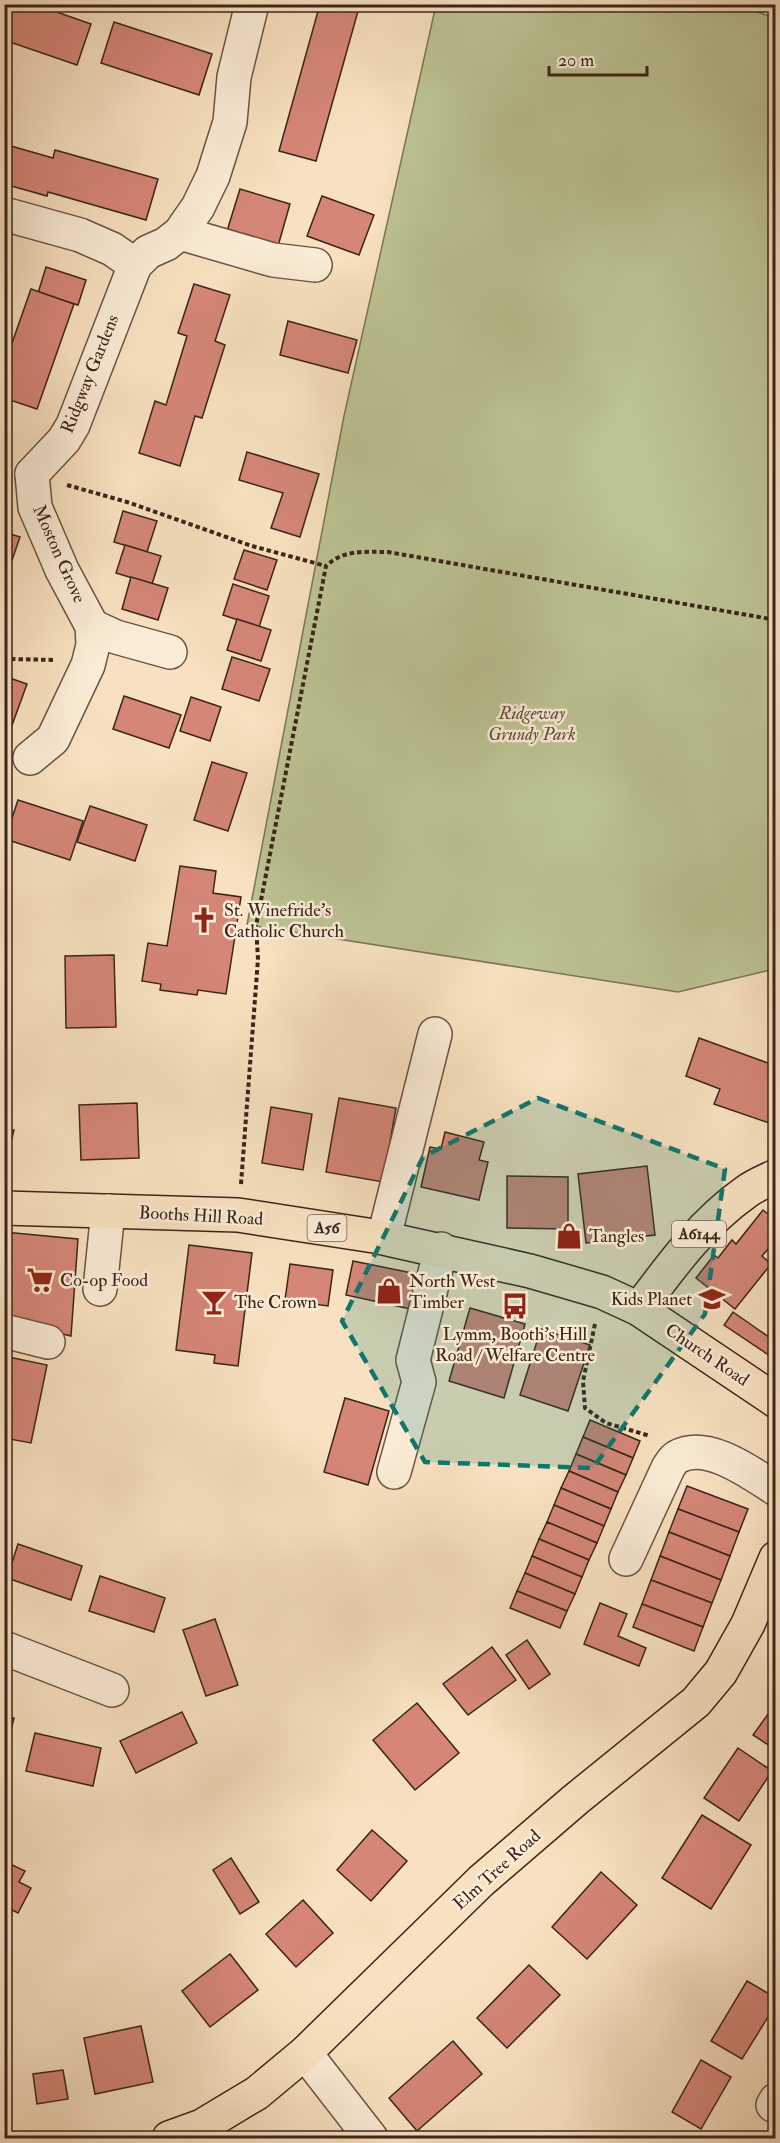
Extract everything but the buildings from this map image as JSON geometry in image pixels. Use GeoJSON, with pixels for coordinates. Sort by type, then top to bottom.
{"type":"FeatureCollection","features":[{"type":"Feature","properties":{"kind":"main road","name":"A6144"},"geometry":{"type":"LineString","coordinates":[[639,1309],[681,1254],[713,1218],[748,1190],[772,1183]]}},
{"type":"Feature","properties":{"kind":"main road","name":"Booths Hill Road"},"geometry":{"type":"LineString","coordinates":[[4,1208],[238,1215],[384,1238],[441,1249],[530,1271],[602,1292],[639,1309]]}},
{"type":"Feature","properties":{"kind":"main road","name":"Church Road"},"geometry":{"type":"LineString","coordinates":[[639,1309],[776,1401]]}},
{"type":"Feature","properties":{"kind":"main road","name":"Elm Tree Road"},"geometry":{"type":"LineString","coordinates":[[169,2139],[202,2126],[257,2093],[305,2053],[481,1881],[575,1800],[696,1702],[721,1672],[748,1624],[776,1558]]}},
{"type":"Feature","properties":{"kind":"street"},"geometry":{"type":"LineString","coordinates":[[4,214],[80,235],[112,249],[135,265],[148,252],[166,244],[180,232],[198,207],[223,148],[230,122],[241,8]]}},
{"type":"Feature","properties":{"kind":"street"},"geometry":{"type":"LineString","coordinates":[[180,232],[273,261],[315,265]]}},
{"type":"Feature","properties":{"kind":"street","name":"Ridgway Gardens"},"geometry":{"type":"LineString","coordinates":[[18,479],[64,440],[135,265]]}},
{"type":"Feature","properties":{"kind":"street","name":"Moston Grove"},"geometry":{"type":"LineString","coordinates":[[18,479],[35,507],[62,570],[92,626]]}},
{"type":"Feature","properties":{"kind":"street"},"geometry":{"type":"LineString","coordinates":[[30,758],[53,739],[88,665],[93,645],[92,626],[116,637],[170,652]]}},
{"type":"Feature","properties":{"kind":"street"},"geometry":{"type":"LineString","coordinates":[[384,1238],[435,1034]]}},
{"type":"Feature","properties":{"kind":"street"},"geometry":{"type":"LineString","coordinates":[[100,1289],[108,1211]]}},
{"type":"Feature","properties":{"kind":"street"},"geometry":{"type":"LineString","coordinates":[[394,1472],[420,1382],[413,1360],[441,1249]]}},
{"type":"Feature","properties":{"kind":"street"},"geometry":{"type":"LineString","coordinates":[[4,1331],[48,1342]]}},
{"type":"Feature","properties":{"kind":"street"},"geometry":{"type":"LineString","coordinates":[[626,1559],[668,1468],[676,1458],[693,1454],[711,1455],[740,1465],[776,1489]]}},
{"type":"Feature","properties":{"kind":"street"},"geometry":{"type":"LineString","coordinates":[[4,1648],[112,1690]]}},
{"type":"Feature","properties":{"kind":"street"},"geometry":{"type":"LineString","coordinates":[[305,2053],[370,2139]]}},
{"type":"Feature","properties":{"kind":"path"},"geometry":{"type":"LineString","coordinates":[[18,479],[127,502],[252,546],[326,566]]}},
{"type":"Feature","properties":{"kind":"path"},"geometry":{"type":"LineString","coordinates":[[238,1215],[258,959],[256,926],[326,566],[334,558],[354,552],[388,552],[776,620]]}},
{"type":"Feature","properties":{"kind":"path"},"geometry":{"type":"LineString","coordinates":[[4,656],[62,660],[88,665]]}},
{"type":"Feature","properties":{"kind":"path"},"geometry":{"type":"LineString","coordinates":[[602,1292],[583,1381],[585,1408],[606,1423],[649,1434],[676,1458]]}},
{"type":"Feature","properties":{"kind":"highlighted area"},"geometry":{"type":"Polygon","coordinates":[[[538,1098],[725,1169],[705,1314],[593,1468],[425,1462],[342,1321],[423,1157],[538,1098]]]}},
{"type":"Feature","properties":{"kind":"green space","name":"Ridgeway Grundy Park"},"geometry":{"type":"Polygon","coordinates":[[[737,4],[776,19],[776,959],[770,970],[678,992],[247,925],[344,416],[436,5],[737,4]]]}},
{"type":"Feature","properties":{"kind":"place","name":"St. Winefride's Catholic Church"},"geometry":{"type":"Point","coordinates":[204,920]}},
{"type":"Feature","properties":{"kind":"place","name":"Tangles"},"geometry":{"type":"Point","coordinates":[569,1236]}},
{"type":"Feature","properties":{"kind":"place","name":"Co-op Food"},"geometry":{"type":"Point","coordinates":[40,1280]}},
{"type":"Feature","properties":{"kind":"place","name":"North West Timber"},"geometry":{"type":"Point","coordinates":[389,1291]}},
{"type":"Feature","properties":{"kind":"place","name":"Kids Planet"},"geometry":{"type":"Point","coordinates":[712,1299]}},
{"type":"Feature","properties":{"kind":"place","name":"The Crown"},"geometry":{"type":"Point","coordinates":[214,1302]}},
{"type":"Feature","properties":{"kind":"place","name":"Lymm, Booth's Hill Road / Welfare Centre"},"geometry":{"type":"Point","coordinates":[515,1306]}}]}
